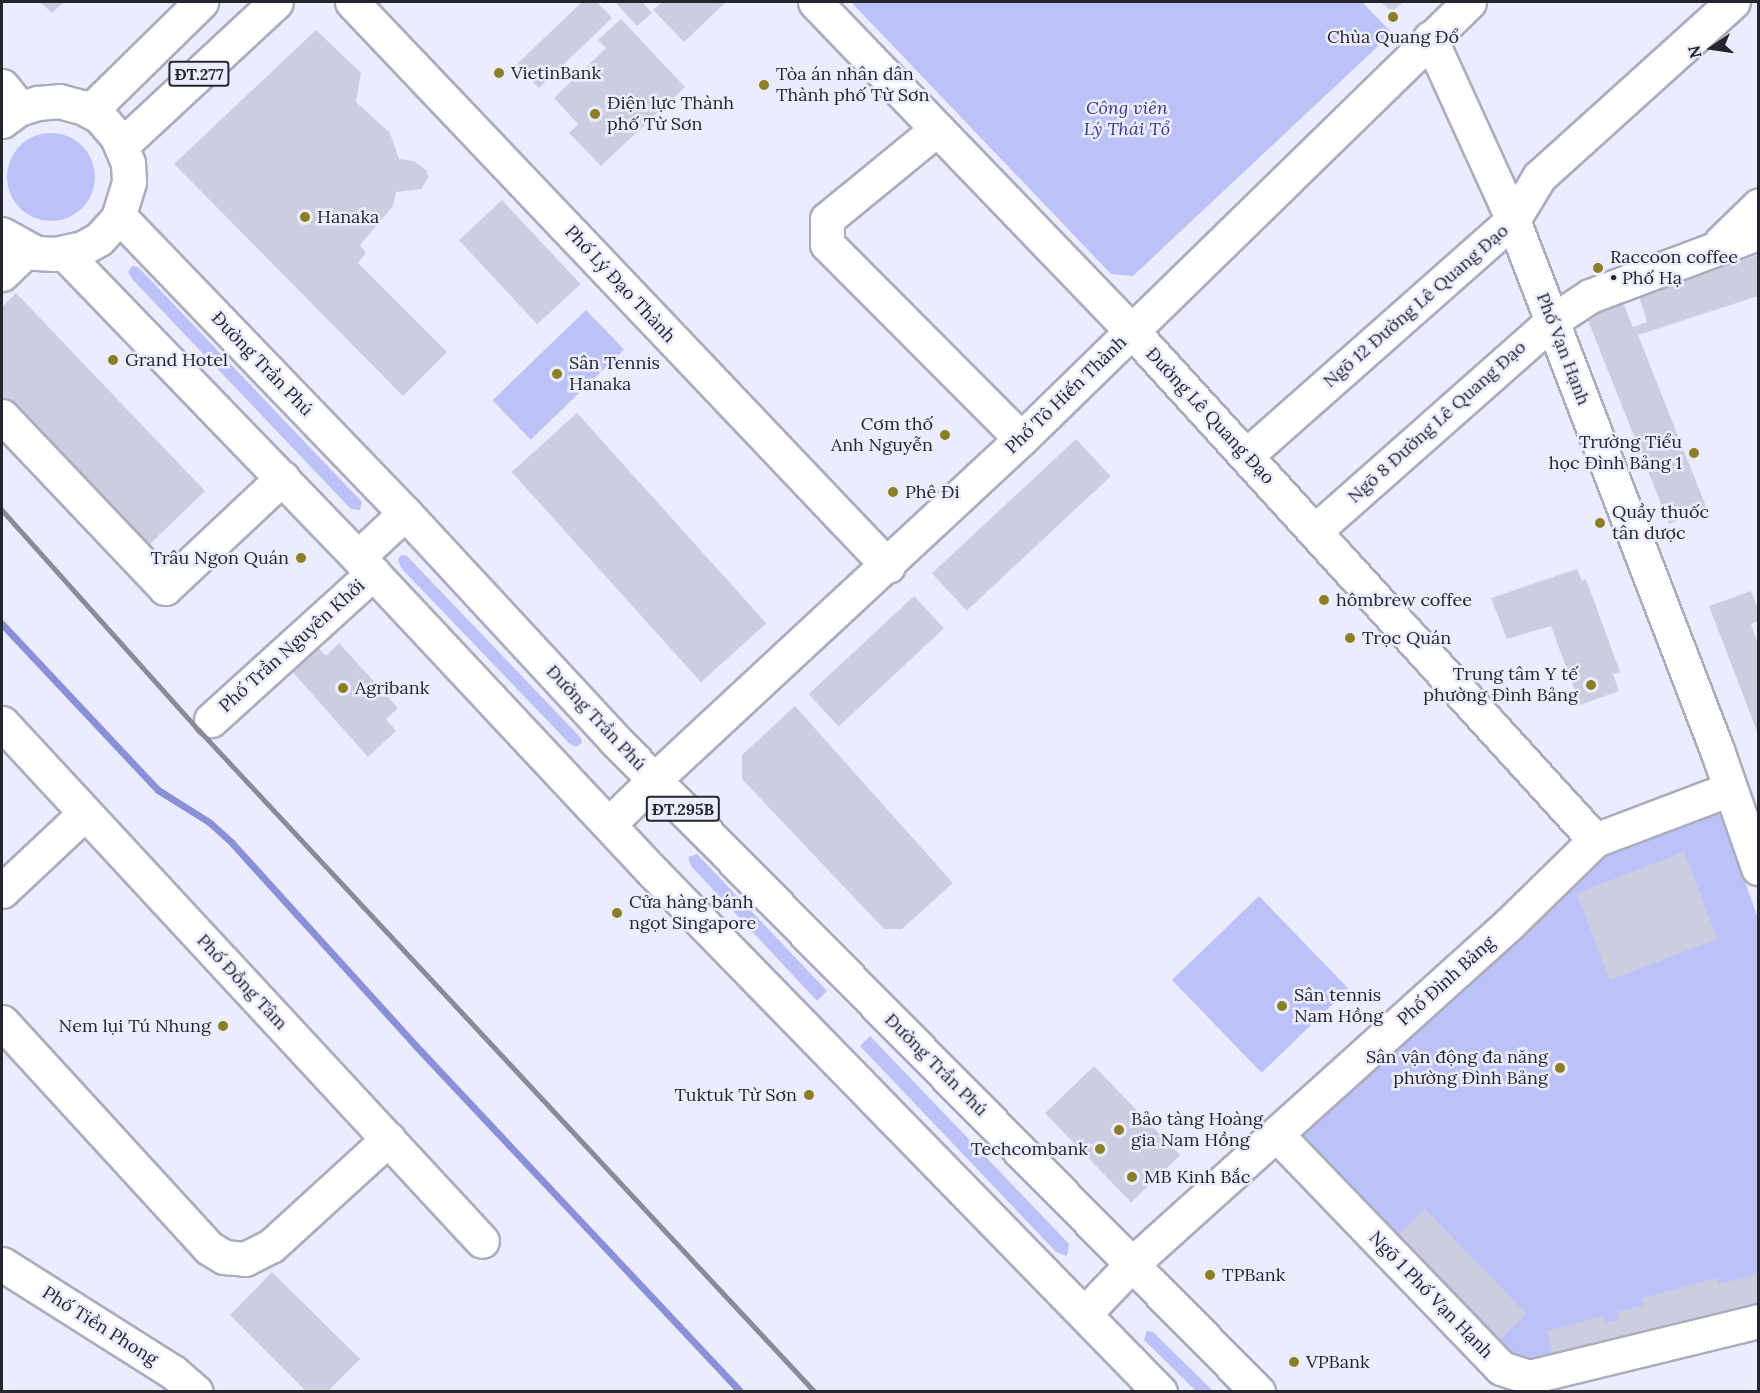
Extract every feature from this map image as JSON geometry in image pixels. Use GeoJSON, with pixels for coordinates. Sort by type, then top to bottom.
{"type":"FeatureCollection","features":[{"type":"Feature","properties":{"kind":"street","name":"ĐT.277"},"geometry":{"type":"LineString","coordinates":[[90,111],[201,2]]}},
{"type":"Feature","properties":{"kind":"street","name":"ĐT.277"},"geometry":{"type":"LineString","coordinates":[[122,145],[276,2]]}},
{"type":"Feature","properties":{"kind":"street","name":"Phố Lý Đạo Thành"},"geometry":{"type":"LineString","coordinates":[[352,2],[888,566]]}},
{"type":"Feature","properties":{"kind":"street","name":"Đường Lê Quang Đạo"},"geometry":{"type":"LineString","coordinates":[[815,2],[1131,331],[1316,530],[1595,840]]}},
{"type":"Feature","properties":{"kind":"street","name":"Phố Tô Hiến Thành"},"geometry":{"type":"LineString","coordinates":[[609,824],[888,566],[1021,439],[1469,2]]}},
{"type":"Feature","properties":{"kind":"street","name":"Ngõ 12 Đường Lê Quang Đạo"},"geometry":{"type":"LineString","coordinates":[[1246,455],[1513,220],[1539,177],[1733,2]]}},
{"type":"Feature","properties":{"kind":"street","name":"Phố Vạn Hạnh"},"geometry":{"type":"LineString","coordinates":[[1430,38],[1513,220],[1758,866]]}},
{"type":"Feature","properties":{"kind":"street"},"geometry":{"type":"LineString","coordinates":[[8,105],[59,101],[90,111],[112,129],[122,145],[129,182],[119,216],[99,239],[64,254]]}},
{"type":"Feature","properties":{"kind":"street"},"geometry":{"type":"LineString","coordinates":[[937,129],[827,219],[827,244],[1021,439]]}},
{"type":"Feature","properties":{"kind":"street"},"geometry":{"type":"LineString","coordinates":[[1718,246],[1758,206]]}},
{"type":"Feature","properties":{"kind":"street","name":"Đường Trần Phú"},"geometry":{"type":"LineString","coordinates":[[119,216],[405,513],[654,780],[1258,1392]]}},
{"type":"Feature","properties":{"kind":"street","name":"Ngõ 8 Đường Lê Quang Đạo"},"geometry":{"type":"LineString","coordinates":[[1316,530],[1552,321],[1590,296],[1718,246],[1758,233]]}},
{"type":"Feature","properties":{"kind":"street"},"geometry":{"type":"LineString","coordinates":[[2,274],[14,242],[64,254],[282,478],[609,824],[1160,1392]]}},
{"type":"Feature","properties":{"kind":"street"},"geometry":{"type":"LineString","coordinates":[[2,416],[165,588],[282,478]]}},
{"type":"Feature","properties":{"kind":"street","name":"Phố Trần Nguyên Khởi"},"geometry":{"type":"LineString","coordinates":[[211,720],[365,565],[405,513]]}},
{"type":"Feature","properties":{"kind":"street","name":"Phố Đồng Tâm"},"geometry":{"type":"LineString","coordinates":[[2,723],[482,1241]]}},
{"type":"Feature","properties":{"kind":"street","name":"Phố Đình Bảng"},"geometry":{"type":"LineString","coordinates":[[1084,1313],[1133,1263],[1509,924],[1595,840],[1730,789]]}},
{"type":"Feature","properties":{"kind":"street"},"geometry":{"type":"LineString","coordinates":[[2,891],[85,813]]}},
{"type":"Feature","properties":{"kind":"street"},"geometry":{"type":"LineString","coordinates":[[2,1022],[209,1248],[224,1257],[245,1259],[271,1246],[388,1139]]}},
{"type":"Feature","properties":{"kind":"street","name":"Ngõ 1 Phố Vạn Hạnh"},"geometry":{"type":"LineString","coordinates":[[1277,1135],[1501,1368],[1529,1377],[1758,1322]]}},
{"type":"Feature","properties":{"kind":"street","name":"Phố Tiền Phong"},"geometry":{"type":"LineString","coordinates":[[2,1264],[173,1372],[196,1392]]}},
{"type":"Feature","properties":{"kind":"green space","name":"Công viên Lý Thái Tổ"},"geometry":{"type":"Polygon","coordinates":[[[851,2],[1362,2],[1392,33],[1133,276],[1111,274],[851,2]]]}},
{"type":"Feature","properties":{"kind":"green space"},"geometry":{"type":"Polygon","coordinates":[[[51,133],[68,136],[82,146],[92,160],[95,177],[92,194],[82,208],[68,218],[51,221],[34,218],[20,208],[10,194],[7,177],[10,160],[20,146],[34,136],[51,133]]]}},
{"type":"Feature","properties":{"kind":"green space"},"geometry":{"type":"Polygon","coordinates":[[[132,266],[138,267],[362,502],[360,510],[351,509],[132,279],[128,272],[132,266]]]}},
{"type":"Feature","properties":{"kind":"green space","name":"Sân Tennis Hanaka"},"geometry":{"type":"Polygon","coordinates":[[[586,310],[624,350],[531,440],[492,400],[586,310]]]}},
{"type":"Feature","properties":{"kind":"green space"},"geometry":{"type":"Polygon","coordinates":[[[401,555],[407,556],[581,738],[582,743],[576,747],[570,744],[402,569],[398,560],[401,555]]]}},
{"type":"Feature","properties":{"kind":"green space","name":"Sân vận động đa năng phường Đình Bảng"},"geometry":{"type":"Polygon","coordinates":[[[1718,807],[1758,918],[1758,1305],[1525,1361],[1506,1352],[1289,1134],[1602,857],[1718,807]]]}},
{"type":"Feature","properties":{"kind":"green space"},"geometry":{"type":"Polygon","coordinates":[[[697,854],[827,991],[817,1001],[691,866],[688,857],[697,854]]]}},
{"type":"Feature","properties":{"kind":"green space"},"geometry":{"type":"Polygon","coordinates":[[[1259,896],[1349,989],[1262,1073],[1172,980],[1259,896]]]}},
{"type":"Feature","properties":{"kind":"green space"},"geometry":{"type":"Polygon","coordinates":[[[870,1036],[1069,1244],[1067,1256],[1056,1252],[860,1046],[870,1036]]]}},
{"type":"Feature","properties":{"kind":"green space"},"geometry":{"type":"Polygon","coordinates":[[[1147,1331],[1153,1332],[1213,1391],[1196,1391],[1144,1340],[1147,1331]]]}},
{"type":"Feature","properties":{"kind":"building"},"geometry":{"type":"Polygon","coordinates":[[[40,2],[64,2],[52,13],[40,2]]]}},
{"type":"Feature","properties":{"kind":"building"},"geometry":{"type":"Polygon","coordinates":[[[582,2],[597,2],[612,18],[539,88],[516,65],[582,2]]]}},
{"type":"Feature","properties":{"kind":"building"},"geometry":{"type":"Polygon","coordinates":[[[615,2],[642,2],[652,13],[637,26],[615,2]]]}},
{"type":"Feature","properties":{"kind":"building"},"geometry":{"type":"Polygon","coordinates":[[[662,2],[726,2],[684,42],[653,10],[662,2]]]}},
{"type":"Feature","properties":{"kind":"building"},"geometry":{"type":"Polygon","coordinates":[[[1381,2],[1403,2],[1392,12],[1381,2]]]}},
{"type":"Feature","properties":{"kind":"building"},"geometry":{"type":"Polygon","coordinates":[[[621,19],[685,87],[601,166],[569,133],[578,124],[554,98],[606,48],[598,40],[621,19]]]}},
{"type":"Feature","properties":{"kind":"building","name":"Hanaka"},"geometry":{"type":"Polygon","coordinates":[[[316,30],[361,73],[356,102],[390,133],[399,159],[414,161],[427,171],[428,178],[421,189],[396,192],[393,206],[360,245],[366,253],[358,263],[447,352],[403,396],[174,164],[316,30]]]}},
{"type":"Feature","properties":{"kind":"building"},"geometry":{"type":"Polygon","coordinates":[[[502,200],[580,284],[537,324],[459,240],[502,200]]]}},
{"type":"Feature","properties":{"kind":"building"},"geometry":{"type":"Polygon","coordinates":[[[1758,255],[1758,296],[1638,335],[1707,509],[1669,524],[1585,313],[1621,298],[1633,327],[1647,322],[1638,293],[1758,255]]]}},
{"type":"Feature","properties":{"kind":"building"},"geometry":{"type":"Polygon","coordinates":[[[16,293],[205,491],[150,544],[130,541],[2,406],[2,307],[16,293]]]}},
{"type":"Feature","properties":{"kind":"building"},"geometry":{"type":"Polygon","coordinates":[[[577,413],[766,623],[701,682],[512,472],[577,413]]]}},
{"type":"Feature","properties":{"kind":"building"},"geometry":{"type":"Polygon","coordinates":[[[1076,439],[1111,476],[967,611],[932,573],[1076,439]]]}},
{"type":"Feature","properties":{"kind":"building"},"geometry":{"type":"Polygon","coordinates":[[[1577,569],[1582,581],[1586,579],[1620,672],[1613,674],[1619,691],[1580,705],[1551,626],[1507,639],[1491,598],[1577,569]]]}},
{"type":"Feature","properties":{"kind":"building"},"geometry":{"type":"Polygon","coordinates":[[[1751,591],[1758,609],[1758,621],[1751,624],[1758,644],[1758,734],[1709,606],[1751,591]]]}},
{"type":"Feature","properties":{"kind":"building"},"geometry":{"type":"Polygon","coordinates":[[[914,596],[944,628],[839,726],[809,694],[914,596]]]}},
{"type":"Feature","properties":{"kind":"building","name":"Agribank"},"geometry":{"type":"Polygon","coordinates":[[[339,643],[398,708],[386,719],[396,731],[368,757],[289,668],[315,644],[326,656],[339,643]]]}},
{"type":"Feature","properties":{"kind":"building"},"geometry":{"type":"Polygon","coordinates":[[[795,706],[953,883],[902,929],[884,929],[742,779],[742,755],[795,706]]]}},
{"type":"Feature","properties":{"kind":"building"},"geometry":{"type":"Polygon","coordinates":[[[1684,852],[1717,939],[1610,980],[1577,893],[1684,852]]]}},
{"type":"Feature","properties":{"kind":"building"},"geometry":{"type":"Polygon","coordinates":[[[1094,1066],[1180,1155],[1131,1202],[1045,1113],[1094,1066]]]}},
{"type":"Feature","properties":{"kind":"building"},"geometry":{"type":"Polygon","coordinates":[[[1425,1209],[1526,1314],[1501,1339],[1399,1234],[1425,1209]]]}},
{"type":"Feature","properties":{"kind":"building"},"geometry":{"type":"Polygon","coordinates":[[[272,1272],[360,1359],[327,1392],[307,1392],[230,1315],[272,1272]]]}},
{"type":"Feature","properties":{"kind":"building"},"geometry":{"type":"Polygon","coordinates":[[[1758,1274],[1758,1302],[1553,1355],[1547,1331],[1604,1316],[1606,1323],[1619,1320],[1617,1312],[1644,1305],[1642,1298],[1717,1278],[1719,1284],[1758,1274]]]}},
{"type":"Feature","properties":{"kind":"waterway"},"geometry":{"type":"LineString","coordinates":[[2,624],[158,790],[209,822],[232,843],[415,1045],[741,1392]]}},
{"type":"Feature","properties":{"kind":"railway"},"geometry":{"type":"LineString","coordinates":[[2,510],[199,730],[815,1392]]}},
{"type":"Feature","properties":{"kind":"place","name":"Chùa Quang Đổ"},"geometry":{"type":"Point","coordinates":[1393,17]}},
{"type":"Feature","properties":{"kind":"place","name":"VietinBank"},"geometry":{"type":"Point","coordinates":[499,73]}},
{"type":"Feature","properties":{"kind":"place","name":"Tòa án nhân dân Thành phố Từ Sơn"},"geometry":{"type":"Point","coordinates":[764,85]}},
{"type":"Feature","properties":{"kind":"place","name":"Điện lực Thành phố Từ Sơn"},"geometry":{"type":"Point","coordinates":[595,114]}},
{"type":"Feature","properties":{"kind":"place","name":"Hanaka"},"geometry":{"type":"Point","coordinates":[305,217]}},
{"type":"Feature","properties":{"kind":"place","name":"Raccoon coffee • Phố Hạ"},"geometry":{"type":"Point","coordinates":[1598,268]}},
{"type":"Feature","properties":{"kind":"place","name":"Grand Hotel"},"geometry":{"type":"Point","coordinates":[113,360]}},
{"type":"Feature","properties":{"kind":"place","name":"Sân Tennis Hanaka"},"geometry":{"type":"Point","coordinates":[557,374]}},
{"type":"Feature","properties":{"kind":"place","name":"Cơm thố Anh Nguyễn"},"geometry":{"type":"Point","coordinates":[945,435]}},
{"type":"Feature","properties":{"kind":"place","name":"Trường Tiểu học Đình Bảng 1"},"geometry":{"type":"Point","coordinates":[1694,453]}},
{"type":"Feature","properties":{"kind":"place","name":"Phê Đi"},"geometry":{"type":"Point","coordinates":[893,492]}},
{"type":"Feature","properties":{"kind":"place","name":"Quầy thuốc tân dược"},"geometry":{"type":"Point","coordinates":[1600,523]}},
{"type":"Feature","properties":{"kind":"place","name":"Trâu Ngon Quán"},"geometry":{"type":"Point","coordinates":[301,558]}},
{"type":"Feature","properties":{"kind":"place","name":"hômbrew coffee"},"geometry":{"type":"Point","coordinates":[1324,600]}},
{"type":"Feature","properties":{"kind":"place","name":"Trọc Quán"},"geometry":{"type":"Point","coordinates":[1350,638]}},
{"type":"Feature","properties":{"kind":"place","name":"Trung tâm Y tế phường Đình Bảng"},"geometry":{"type":"Point","coordinates":[1591,685]}},
{"type":"Feature","properties":{"kind":"place","name":"Agribank"},"geometry":{"type":"Point","coordinates":[343,688]}},
{"type":"Feature","properties":{"kind":"place","name":"Cửa hàng bánh ngọt Singapore"},"geometry":{"type":"Point","coordinates":[617,913]}},
{"type":"Feature","properties":{"kind":"place","name":"Sân tennis Nam Hồng"},"geometry":{"type":"Point","coordinates":[1282,1006]}},
{"type":"Feature","properties":{"kind":"place","name":"Nem lụi Tú Nhung"},"geometry":{"type":"Point","coordinates":[223,1026]}},
{"type":"Feature","properties":{"kind":"place","name":"Sân vận động đa năng phường Đình Bảng"},"geometry":{"type":"Point","coordinates":[1560,1068]}},
{"type":"Feature","properties":{"kind":"place","name":"Tuktuk Từ Sơn"},"geometry":{"type":"Point","coordinates":[809,1095]}},
{"type":"Feature","properties":{"kind":"place","name":"Bảo tàng Hoàng gia Nam Hồng"},"geometry":{"type":"Point","coordinates":[1119,1130]}},
{"type":"Feature","properties":{"kind":"place","name":"Techcombank"},"geometry":{"type":"Point","coordinates":[1100,1149]}},
{"type":"Feature","properties":{"kind":"place","name":"MB Kinh Bắc"},"geometry":{"type":"Point","coordinates":[1132,1177]}},
{"type":"Feature","properties":{"kind":"place","name":"TPBank"},"geometry":{"type":"Point","coordinates":[1210,1275]}},
{"type":"Feature","properties":{"kind":"place","name":"VPBank"},"geometry":{"type":"Point","coordinates":[1294,1362]}}]}
